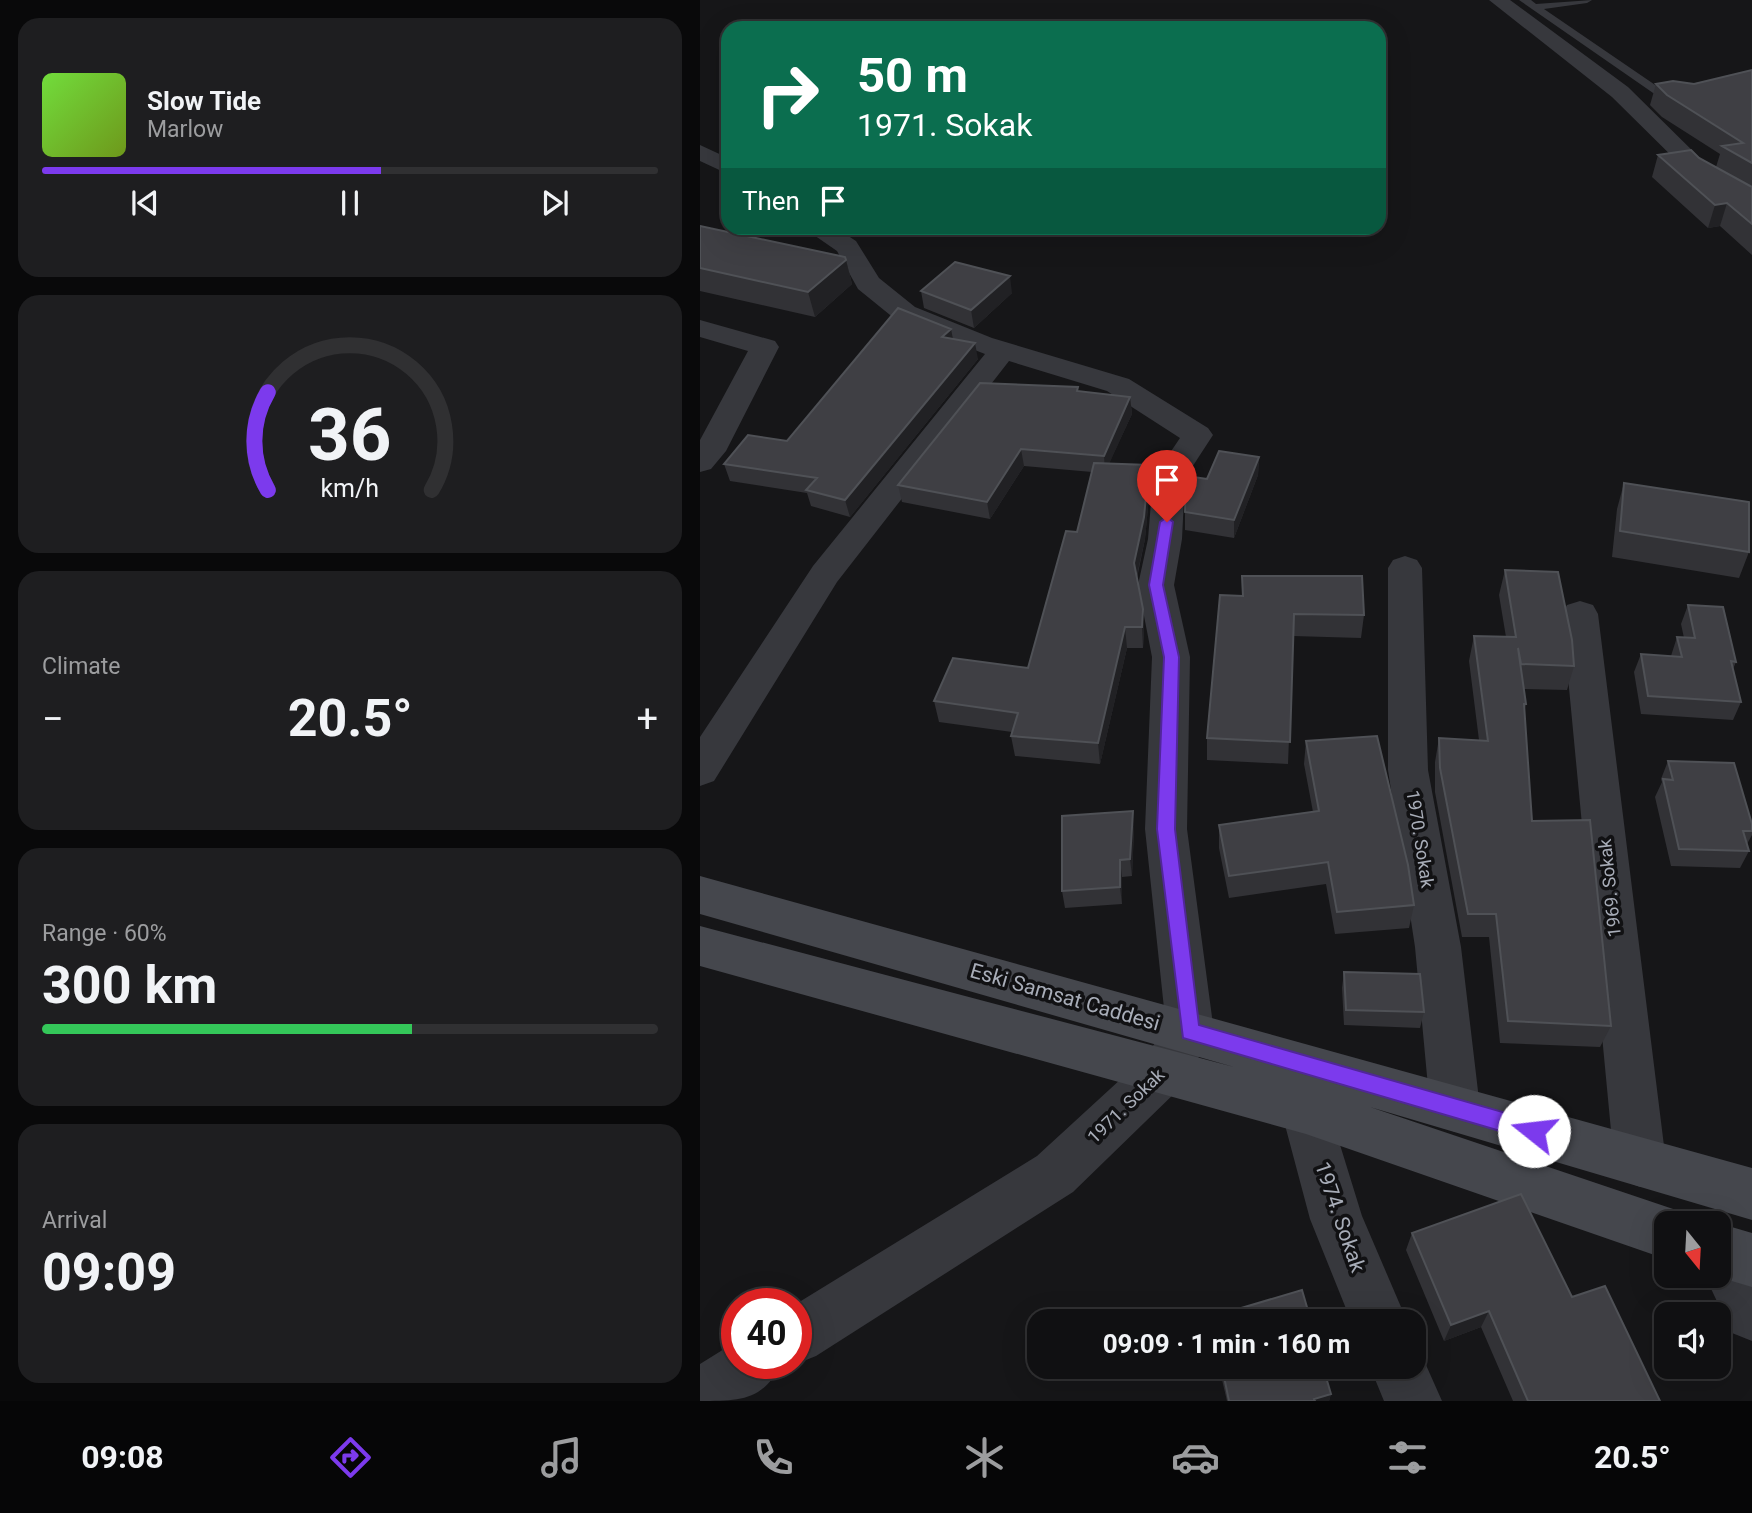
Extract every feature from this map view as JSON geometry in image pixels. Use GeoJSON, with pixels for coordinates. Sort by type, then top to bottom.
{"type":"FeatureCollection","features":[{"type":"Feature","properties":{"kind":"street"},"geometry":{"type":"LineString","coordinates":[[1498,0],[1620,92],[1702,173],[1752,202]]}},
{"type":"Feature","properties":{"kind":"street"},"geometry":{"type":"LineString","coordinates":[[700,152],[721,163]]}},
{"type":"Feature","properties":{"kind":"street"},"geometry":{"type":"LineString","coordinates":[[830,235],[847,246],[868,284],[905,313],[1003,350],[1118,385],[1197,435],[1169,478],[1165,539],[1156,585],[1171,657],[1166,829],[1190,1032]]}},
{"type":"Feature","properties":{"kind":"street"},"geometry":{"type":"LineString","coordinates":[[700,328],[765,347],[710,450],[700,462]]}},
{"type":"Feature","properties":{"kind":"street"},"geometry":{"type":"LineString","coordinates":[[700,770],[825,574],[1003,350]]}},
{"type":"Feature","properties":{"kind":"street","name":"1970. Sokak"},"geometry":{"type":"LineString","coordinates":[[1405,568],[1408,770],[1438,947],[1455,1108]]}},
{"type":"Feature","properties":{"kind":"street","name":"1969. Sokak"},"geometry":{"type":"LineString","coordinates":[[1580,614],[1640,1162]]}},
{"type":"Feature","properties":{"kind":"street","name":"Eski Samsat Caddesi"},"geometry":{"type":"LineString","coordinates":[[700,895],[1190,1032],[1752,1194]]}},
{"type":"Feature","properties":{"kind":"street"},"geometry":{"type":"LineString","coordinates":[[700,946],[1306,1110],[1654,1228]]}},
{"type":"Feature","properties":{"kind":"street","name":"1971. Sokak"},"geometry":{"type":"LineString","coordinates":[[812,1326],[1055,1174],[1163,1072],[1190,1032]]}},
{"type":"Feature","properties":{"kind":"street","name":"1974. Sokak"},"geometry":{"type":"LineString","coordinates":[[1306,1110],[1336,1219],[1374,1309]]}},
{"type":"Feature","properties":{"kind":"street"},"geometry":{"type":"LineString","coordinates":[[1731,1256],[1752,1313]]}},
{"type":"Feature","properties":{"kind":"street"},"geometry":{"type":"LineString","coordinates":[[700,1397],[728,1379]]}},
{"type":"Feature","properties":{"kind":"street"},"geometry":{"type":"LineString","coordinates":[[1403,1379],[1413,1401]]}},
{"type":"Feature","properties":{"kind":"lane"},"geometry":{"type":"LineString","coordinates":[[1524,0],[1660,93],[1678,98],[1701,96]]}},
{"type":"Feature","properties":{"kind":"lane"},"geometry":{"type":"LineString","coordinates":[[1535,7],[1587,0]]}},
{"type":"Feature","properties":{"kind":"building"},"geometry":{"type":"Polygon","coordinates":[[[1752,70],[1752,163],[1722,146],[1743,143],[1667,95],[1656,84],[1673,81],[1694,84],[1752,70]]]}},
{"type":"Feature","properties":{"kind":"building"},"geometry":{"type":"Polygon","coordinates":[[[1691,150],[1699,158],[1752,187],[1752,224],[1727,203],[1715,205],[1658,155],[1691,150]]]}},
{"type":"Feature","properties":{"kind":"building"},"geometry":{"type":"Polygon","coordinates":[[[700,226],[721,230],[721,235],[742,235],[845,257],[846,260],[808,292],[700,268],[700,226]]]}},
{"type":"Feature","properties":{"kind":"building"},"geometry":{"type":"Polygon","coordinates":[[[955,262],[1010,276],[971,310],[921,291],[955,262]]]}},
{"type":"Feature","properties":{"kind":"building"},"geometry":{"type":"Polygon","coordinates":[[[898,308],[951,329],[942,337],[975,343],[845,500],[806,490],[817,478],[724,464],[748,435],[787,441],[898,308]]]}},
{"type":"Feature","properties":{"kind":"building"},"geometry":{"type":"Polygon","coordinates":[[[980,383],[1078,387],[1077,391],[1130,397],[1104,456],[1021,449],[987,502],[898,485],[980,383]]]}},
{"type":"Feature","properties":{"kind":"building"},"geometry":{"type":"Polygon","coordinates":[[[1219,451],[1259,457],[1234,520],[1185,512],[1186,476],[1207,479],[1219,451]]]}},
{"type":"Feature","properties":{"kind":"building"},"geometry":{"type":"Polygon","coordinates":[[[1094,463],[1149,465],[1144,517],[1134,563],[1143,609],[1142,627],[1125,627],[1098,743],[1011,736],[1018,713],[934,701],[953,658],[1028,668],[1066,531],[1077,532],[1094,463]]]}},
{"type":"Feature","properties":{"kind":"building"},"geometry":{"type":"Polygon","coordinates":[[[1624,483],[1749,502],[1749,552],[1620,531],[1624,483]]]}},
{"type":"Feature","properties":{"kind":"building"},"geometry":{"type":"Polygon","coordinates":[[[1505,570],[1558,572],[1572,640],[1574,666],[1521,664],[1518,648],[1526,704],[1532,821],[1590,820],[1611,1026],[1508,1021],[1496,914],[1468,914],[1440,768],[1439,738],[1488,741],[1474,636],[1516,637],[1505,570]]]}},
{"type":"Feature","properties":{"kind":"building"},"geometry":{"type":"Polygon","coordinates":[[[1242,576],[1362,576],[1364,615],[1294,614],[1290,742],[1207,738],[1220,595],[1243,596],[1242,576]]]}},
{"type":"Feature","properties":{"kind":"building"},"geometry":{"type":"Polygon","coordinates":[[[1688,605],[1723,607],[1736,662],[1731,661],[1741,702],[1648,696],[1641,654],[1682,657],[1677,637],[1695,638],[1688,605]]]}},
{"type":"Feature","properties":{"kind":"building"},"geometry":{"type":"Polygon","coordinates":[[[1377,736],[1408,865],[1414,905],[1337,912],[1328,862],[1229,876],[1219,825],[1319,811],[1306,741],[1377,736]]]}},
{"type":"Feature","properties":{"kind":"building"},"geometry":{"type":"Polygon","coordinates":[[[1668,761],[1734,763],[1752,824],[1752,831],[1743,831],[1749,851],[1679,849],[1663,779],[1673,780],[1668,761]]]}},
{"type":"Feature","properties":{"kind":"building"},"geometry":{"type":"Polygon","coordinates":[[[1133,811],[1130,859],[1120,860],[1120,887],[1062,891],[1062,816],[1133,811]]]}},
{"type":"Feature","properties":{"kind":"building"},"geometry":{"type":"Polygon","coordinates":[[[1344,972],[1420,974],[1424,1012],[1346,1010],[1344,972]]]}},
{"type":"Feature","properties":{"kind":"building"},"geometry":{"type":"Polygon","coordinates":[[[1521,1194],[1572,1297],[1605,1286],[1660,1401],[1528,1401],[1489,1311],[1451,1325],[1412,1233],[1521,1194]]]}},
{"type":"Feature","properties":{"kind":"building"},"geometry":{"type":"Polygon","coordinates":[[[1302,1290],[1308,1309],[1238,1309],[1302,1290]]]}},
{"type":"Feature","properties":{"kind":"building"},"geometry":{"type":"Polygon","coordinates":[[[1224,1379],[1327,1379],[1331,1394],[1314,1399],[1315,1401],[1229,1401],[1224,1379]]]}},
{"type":"Feature","properties":{"kind":"route"},"geometry":{"type":"LineString","coordinates":[[1167,522],[1156,585],[1171,657],[1166,829],[1190,1032],[1534,1131]]}}]}
